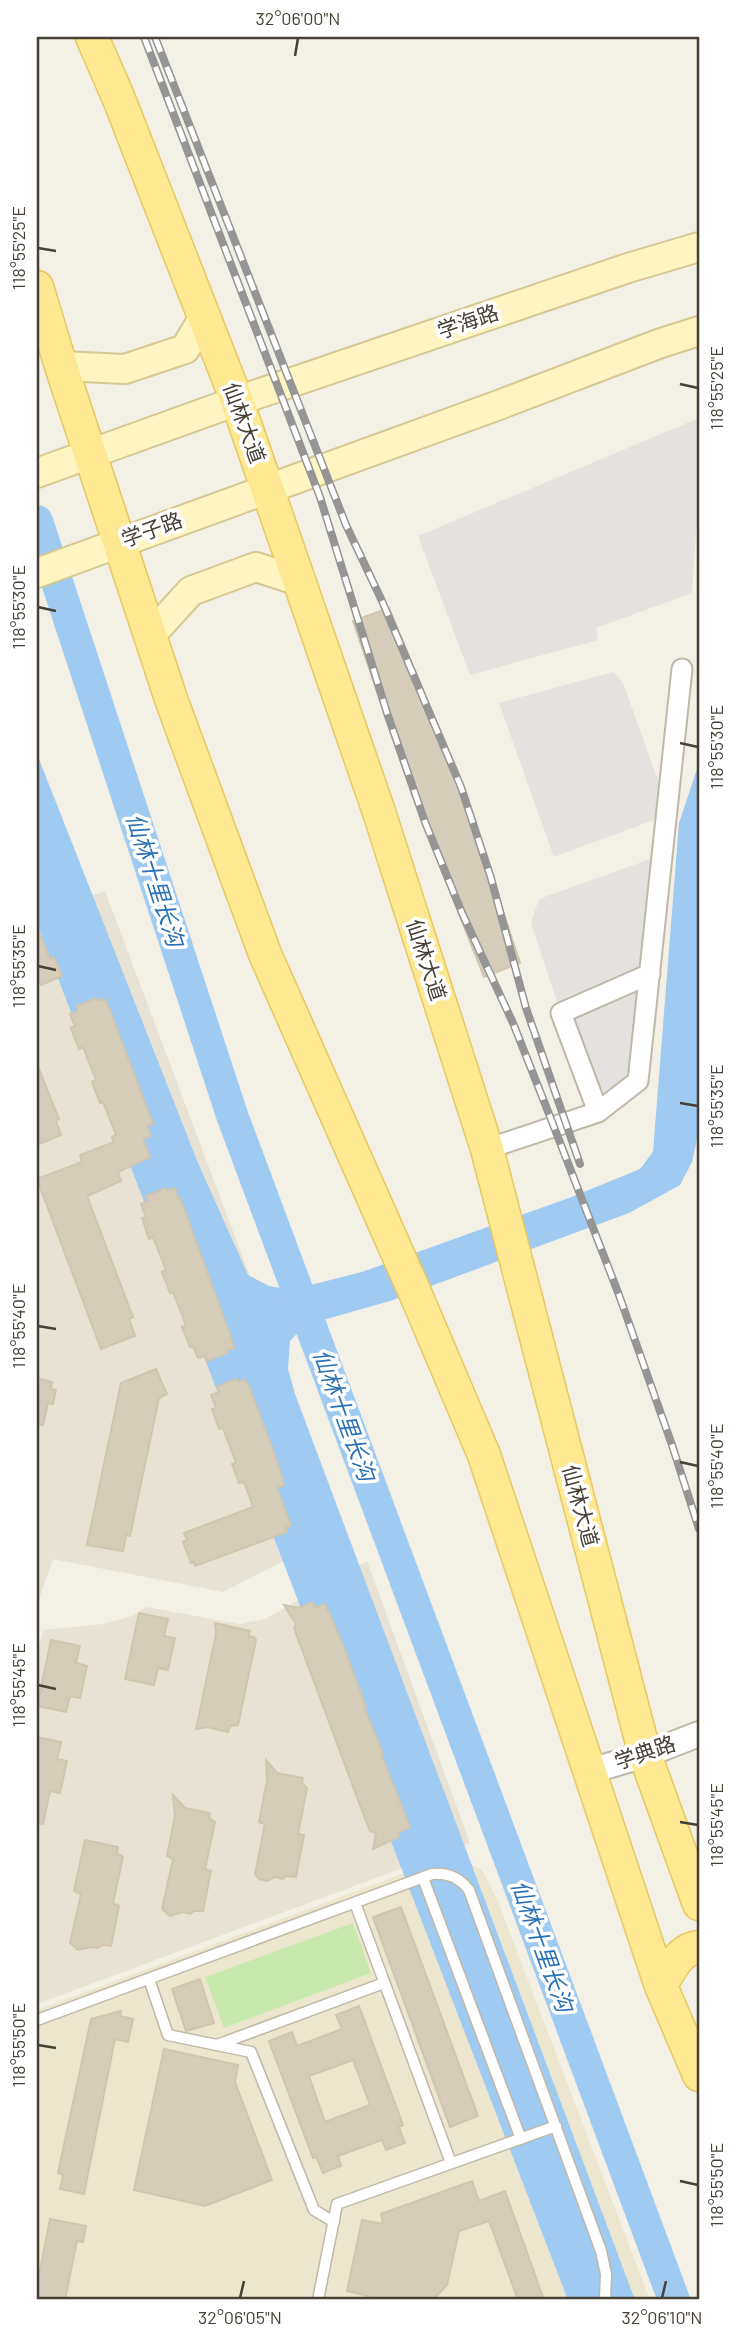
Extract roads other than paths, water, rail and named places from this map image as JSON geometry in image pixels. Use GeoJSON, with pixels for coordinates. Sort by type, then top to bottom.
{"type":"FeatureCollection","features":[{"type":"Feature","properties":{"kind":"main road","name":"仙林大道"},"geometry":{"type":"LineString","coordinates":[[92,37],[119,99],[237,401],[379,812],[487,1149],[645,1755],[699,1904]]}},
{"type":"Feature","properties":{"kind":"main road","name":"学海路"},"geometry":{"type":"LineString","coordinates":[[237,401],[628,268],[699,247]]}},
{"type":"Feature","properties":{"kind":"main road"},"geometry":{"type":"LineString","coordinates":[[37,287],[150,636],[265,954],[416,1294],[484,1455],[661,1986],[699,2075]]}},
{"type":"Feature","properties":{"kind":"main road"},"geometry":{"type":"LineString","coordinates":[[61,366],[125,369],[184,349],[204,317]]}},
{"type":"Feature","properties":{"kind":"main road"},"geometry":{"type":"LineString","coordinates":[[267,488],[699,331]]}},
{"type":"Feature","properties":{"kind":"main road"},"geometry":{"type":"LineString","coordinates":[[40,472],[237,401]]}},
{"type":"Feature","properties":{"kind":"main road","name":"学子路"},"geometry":{"type":"LineString","coordinates":[[37,573],[267,488]]}},
{"type":"Feature","properties":{"kind":"main road"},"geometry":{"type":"LineString","coordinates":[[150,636],[191,591],[256,567],[299,581]]}},
{"type":"Feature","properties":{"kind":"main road"},"geometry":{"type":"LineString","coordinates":[[661,1986],[680,1955],[699,1947]]}},
{"type":"Feature","properties":{"kind":"street"},"geometry":{"type":"LineString","coordinates":[[487,1149],[598,1112],[638,1081],[682,669]]}},
{"type":"Feature","properties":{"kind":"street"},"geometry":{"type":"LineString","coordinates":[[598,1112],[561,1013],[650,974]]}},
{"type":"Feature","properties":{"kind":"street","name":"学典路"},"geometry":{"type":"LineString","coordinates":[[590,1771],[645,1755],[699,1734]]}},
{"type":"Feature","properties":{"kind":"lane"},"geometry":{"type":"LineString","coordinates":[[37,2021],[432,1874],[457,1878],[469,1890],[601,2251],[606,2274],[605,2300]]}},
{"type":"Feature","properties":{"kind":"lane"},"geometry":{"type":"LineString","coordinates":[[423,1878],[521,2139]]}},
{"type":"Feature","properties":{"kind":"lane"},"geometry":{"type":"LineString","coordinates":[[355,1903],[451,2164]]}},
{"type":"Feature","properties":{"kind":"lane"},"geometry":{"type":"LineString","coordinates":[[149,1979],[168,2035],[251,2052],[314,2210],[334,2222]]}},
{"type":"Feature","properties":{"kind":"lane"},"geometry":{"type":"LineString","coordinates":[[217,2045],[384,1983]]}},
{"type":"Feature","properties":{"kind":"lane"},"geometry":{"type":"LineString","coordinates":[[318,2300],[337,2204],[555,2126]]}},
{"type":"Feature","properties":{"kind":"water"},"geometry":{"type":"Polygon","coordinates":[[[37,754],[198,1163],[248,1275],[269,1286],[291,1290],[362,1272],[569,1198],[640,1169],[653,1152],[679,823],[699,763],[699,1130],[692,1162],[680,1185],[629,1213],[390,1301],[305,1325],[290,1341],[288,1369],[295,1394],[635,2300],[568,2300],[37,924],[37,754]]]}},
{"type":"Feature","properties":{"kind":"waterway","name":"仙林十里长沟"},"geometry":{"type":"LineString","coordinates":[[37,521],[232,1115],[674,2300]]}},
{"type":"Feature","properties":{"kind":"railway"},"geometry":{"type":"LineString","coordinates":[[144,37],[320,497],[387,713],[425,822],[462,913],[513,1023],[549,1114],[619,1295],[699,1529]]}},
{"type":"Feature","properties":{"kind":"railway"},"geometry":{"type":"LineString","coordinates":[[155,37],[346,525],[382,601],[461,787],[491,878],[526,1008],[580,1164]]}}]}
